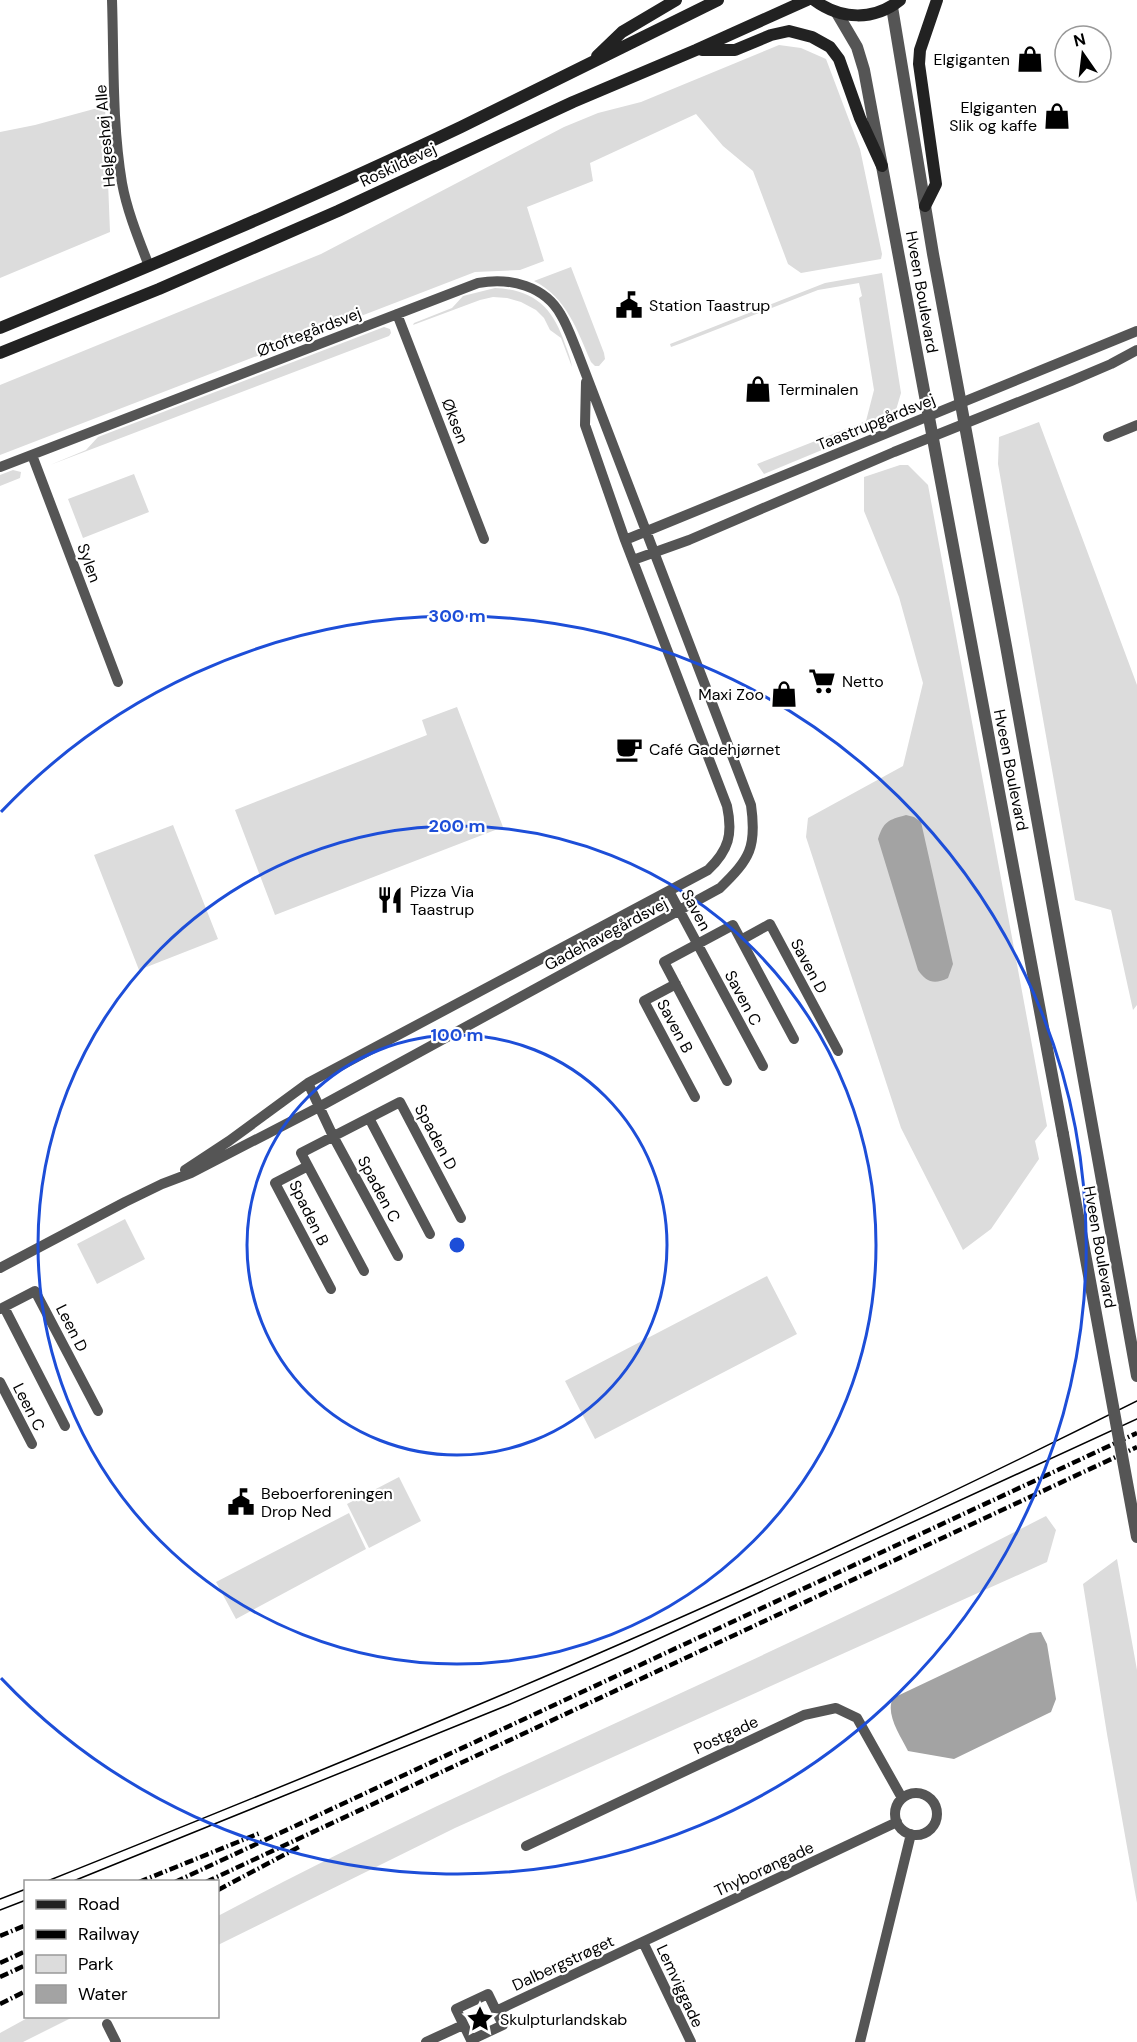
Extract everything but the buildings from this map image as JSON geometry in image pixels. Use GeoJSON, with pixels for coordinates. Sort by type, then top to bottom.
{"type":"FeatureCollection","features":[{"type":"Feature","properties":{"kind":"main road"},"geometry":{"type":"LineString","coordinates":[[589,64],[622,32],[676,0]]}},
{"type":"Feature","properties":{"kind":"main road","name":"Roskildevej"},"geometry":{"type":"LineString","coordinates":[[0,328],[149,266],[461,127],[718,0]]}},
{"type":"Feature","properties":{"kind":"main road","name":"Roskildevej"},"geometry":{"type":"LineString","coordinates":[[0,353],[159,289],[338,211],[573,102],[807,0]]}},
{"type":"Feature","properties":{"kind":"main road"},"geometry":{"type":"LineString","coordinates":[[814,0],[837,13],[856,16],[874,14],[896,3]]}},
{"type":"Feature","properties":{"kind":"main road"},"geometry":{"type":"LineString","coordinates":[[925,206],[936,184],[918,64],[920,50],[938,0]]}},
{"type":"Feature","properties":{"kind":"main road"},"geometry":{"type":"LineString","coordinates":[[696,50],[735,50],[771,34],[789,31],[812,37],[830,47],[839,59],[860,118],[882,166]]}},
{"type":"Feature","properties":{"kind":"street","name":"Helgeshøj Alle"},"geometry":{"type":"LineString","coordinates":[[112,0],[117,130],[122,184],[149,266]]}},
{"type":"Feature","properties":{"kind":"street","name":"Hveen Boulevard"},"geometry":{"type":"LineString","coordinates":[[896,3],[925,206],[1137,1376]]}},
{"type":"Feature","properties":{"kind":"street","name":"Hveen Boulevard"},"geometry":{"type":"LineString","coordinates":[[837,13],[857,47],[864,70],[1137,1538]]}},
{"type":"Feature","properties":{"kind":"street","name":"Øtoftegårdsvej"},"geometry":{"type":"LineString","coordinates":[[0,467],[478,283],[503,281],[521,283],[545,295],[561,314],[646,533]]}},
{"type":"Feature","properties":{"kind":"street","name":"Øksen"},"geometry":{"type":"LineString","coordinates":[[397,314],[484,539]]}},
{"type":"Feature","properties":{"kind":"street","name":"Taastrupgårdsvej"},"geometry":{"type":"LineString","coordinates":[[625,540],[1137,331]]}},
{"type":"Feature","properties":{"kind":"street"},"geometry":{"type":"LineString","coordinates":[[633,560],[1111,364],[1137,350]]}},
{"type":"Feature","properties":{"kind":"street","name":"Øtoftegårdsvej"},"geometry":{"type":"LineString","coordinates":[[586,376],[585,425],[625,540]]}},
{"type":"Feature","properties":{"kind":"street"},"geometry":{"type":"LineString","coordinates":[[1108,437],[1137,425]]}},
{"type":"Feature","properties":{"kind":"street","name":"Sylen"},"geometry":{"type":"LineString","coordinates":[[32,455],[118,682]]}},
{"type":"Feature","properties":{"kind":"street","name":"Gadehavegårdsvej"},"geometry":{"type":"LineString","coordinates":[[162,1184],[191,1173],[319,1107],[680,911],[720,888],[740,869],[751,848],[755,830],[752,805],[646,533]]}},
{"type":"Feature","properties":{"kind":"street","name":"Gadehavegårdsvej"},"geometry":{"type":"LineString","coordinates":[[0,1268],[162,1184],[229,1141],[308,1083],[708,870],[719,860],[730,835],[727,806],[625,540]]}},
{"type":"Feature","properties":{"kind":"street","name":"Saven"},"geometry":{"type":"LineString","coordinates":[[669,891],[697,944]]}},
{"type":"Feature","properties":{"kind":"street","name":"Saven D"},"geometry":{"type":"LineString","coordinates":[[741,940],[770,924],[838,1051]]}},
{"type":"Feature","properties":{"kind":"street"},"geometry":{"type":"LineString","coordinates":[[697,944],[733,925],[794,1040]]}},
{"type":"Feature","properties":{"kind":"street","name":"Saven B"},"geometry":{"type":"LineString","coordinates":[[697,944],[664,962],[727,1081]]}},
{"type":"Feature","properties":{"kind":"street","name":"Saven C"},"geometry":{"type":"LineString","coordinates":[[697,944],[763,1066]]}},
{"type":"Feature","properties":{"kind":"street","name":"Saven B"},"geometry":{"type":"LineString","coordinates":[[676,984],[644,1001],[695,1097]]}},
{"type":"Feature","properties":{"kind":"street","name":"Spaden C"},"geometry":{"type":"LineString","coordinates":[[308,1083],[333,1136],[398,1256]]}},
{"type":"Feature","properties":{"kind":"street","name":"Spaden D"},"geometry":{"type":"LineString","coordinates":[[333,1136],[400,1102],[461,1218]]}},
{"type":"Feature","properties":{"kind":"street"},"geometry":{"type":"LineString","coordinates":[[369,1118],[430,1234]]}},
{"type":"Feature","properties":{"kind":"street","name":"Spaden B"},"geometry":{"type":"LineString","coordinates":[[333,1136],[301,1153],[364,1271]]}},
{"type":"Feature","properties":{"kind":"street","name":"Spaden B"},"geometry":{"type":"LineString","coordinates":[[308,1166],[275,1183],[331,1289]]}},
{"type":"Feature","properties":{"kind":"street","name":"Leen D"},"geometry":{"type":"LineString","coordinates":[[65,1426],[2,1308],[35,1291],[98,1411]]}},
{"type":"Feature","properties":{"kind":"street","name":"Leen C"},"geometry":{"type":"LineString","coordinates":[[0,1382],[32,1444]]}},
{"type":"Feature","properties":{"kind":"street","name":"Postgade"},"geometry":{"type":"LineString","coordinates":[[526,1846],[804,1715],[836,1708],[857,1718],[902,1798]]}},
{"type":"Feature","properties":{"kind":"street"},"geometry":{"type":"LineString","coordinates":[[920,1793],[932,1799],[937,1817],[932,1828],[923,1834],[911,1834],[903,1830],[897,1822],[896,1810],[902,1798],[920,1793]]}},
{"type":"Feature","properties":{"kind":"street","name":"Thyborøngade"},"geometry":{"type":"LineString","coordinates":[[643,1942],[897,1822]]}},
{"type":"Feature","properties":{"kind":"street"},"geometry":{"type":"LineString","coordinates":[[860,2042],[911,1834]]}},
{"type":"Feature","properties":{"kind":"street","name":"Dalbergstrøget"},"geometry":{"type":"LineString","coordinates":[[496,2011],[643,1942]]}},
{"type":"Feature","properties":{"kind":"street","name":"Lemviggade"},"geometry":{"type":"LineString","coordinates":[[643,1942],[691,2042]]}},
{"type":"Feature","properties":{"kind":"street"},"geometry":{"type":"LineString","coordinates":[[488,1994],[496,2011],[503,2025],[490,2037],[471,2040],[456,2009],[488,1994]]}},
{"type":"Feature","properties":{"kind":"street"},"geometry":{"type":"LineString","coordinates":[[107,2024],[116,2042]]}},
{"type":"Feature","properties":{"kind":"street"},"geometry":{"type":"LineString","coordinates":[[426,2042],[463,2025]]}},
{"type":"Feature","properties":{"kind":"green space"},"geometry":{"type":"Polygon","coordinates":[[[779,45],[801,48],[826,59],[860,149],[882,254],[881,259],[801,273],[788,264],[753,171],[723,146],[696,114],[590,163],[593,181],[527,207],[544,261],[520,270],[475,272],[0,455],[0,385],[321,254],[564,127],[598,113],[641,102],[779,45]]]}},
{"type":"Feature","properties":{"kind":"green space"},"geometry":{"type":"Polygon","coordinates":[[[105,106],[110,232],[0,278],[0,132],[105,106]]]}},
{"type":"Feature","properties":{"kind":"green space"},"geometry":{"type":"Polygon","coordinates":[[[571,267],[604,353],[605,359],[599,366],[591,362],[576,327],[563,306],[555,296],[534,281],[571,267]]]}},
{"type":"Feature","properties":{"kind":"green space"},"geometry":{"type":"Polygon","coordinates":[[[882,273],[901,393],[896,410],[898,414],[875,428],[764,474],[757,464],[866,421],[874,390],[859,298],[862,296],[859,283],[818,290],[682,343],[671,347],[670,344],[825,283],[882,273]]]}},
{"type":"Feature","properties":{"kind":"green space"},"geometry":{"type":"Polygon","coordinates":[[[495,288],[532,297],[548,311],[560,331],[572,367],[561,338],[550,330],[544,318],[536,310],[507,298],[493,297],[480,300],[413,325],[452,308],[463,296],[495,288]]]}},
{"type":"Feature","properties":{"kind":"green space"},"geometry":{"type":"Polygon","coordinates":[[[384,327],[390,329],[389,336],[50,465],[86,450],[98,437],[384,327]]]}},
{"type":"Feature","properties":{"kind":"green space"},"geometry":{"type":"Polygon","coordinates":[[[1039,422],[1137,685],[1137,1005],[1133,1010],[1111,910],[1075,900],[998,464],[999,437],[1039,422]]]}},
{"type":"Feature","properties":{"kind":"green space"},"geometry":{"type":"Polygon","coordinates":[[[900,465],[908,465],[928,485],[1047,1126],[1035,1141],[1039,1159],[991,1229],[963,1250],[901,1128],[806,837],[808,818],[903,766],[923,683],[899,597],[864,511],[864,477],[900,465]]]}},
{"type":"Feature","properties":{"kind":"green space"},"geometry":{"type":"Polygon","coordinates":[[[13,470],[21,472],[20,478],[0,486],[0,475],[13,470]]]}},
{"type":"Feature","properties":{"kind":"green space"},"geometry":{"type":"Polygon","coordinates":[[[134,474],[149,512],[83,538],[68,499],[134,474]]]}},
{"type":"Feature","properties":{"kind":"green space"},"geometry":{"type":"Polygon","coordinates":[[[457,707],[503,827],[275,915],[235,810],[427,735],[422,720],[457,707]]]}},
{"type":"Feature","properties":{"kind":"green space"},"geometry":{"type":"Polygon","coordinates":[[[173,825],[218,939],[139,970],[94,855],[173,825]]]}},
{"type":"Feature","properties":{"kind":"green space"},"geometry":{"type":"Polygon","coordinates":[[[125,1219],[145,1259],[97,1284],[77,1244],[125,1219]]]}},
{"type":"Feature","properties":{"kind":"green space"},"geometry":{"type":"Polygon","coordinates":[[[767,1276],[797,1334],[595,1439],[565,1381],[767,1276]]]}},
{"type":"Feature","properties":{"kind":"green space"},"geometry":{"type":"Polygon","coordinates":[[[399,1477],[421,1521],[369,1548],[347,1504],[399,1477]]]}},
{"type":"Feature","properties":{"kind":"green space"},"geometry":{"type":"Polygon","coordinates":[[[349,1513],[366,1549],[236,1619],[216,1582],[349,1513]]]}},
{"type":"Feature","properties":{"kind":"green space"},"geometry":{"type":"Polygon","coordinates":[[[1046,1516],[1056,1530],[1047,1562],[455,1828],[219,1945],[219,1915],[296,1875],[455,1798],[880,1600],[1046,1516]]]}},
{"type":"Feature","properties":{"kind":"green space"},"geometry":{"type":"Polygon","coordinates":[[[1117,1559],[1137,1670],[1137,1903],[1083,1584],[1117,1559]]]}},
{"type":"Feature","properties":{"kind":"green space"},"geometry":{"type":"Polygon","coordinates":[[[27,2018],[71,2018],[23,2042],[0,2042],[0,2033],[27,2018]]]}},
{"type":"Feature","properties":{"kind":"water"},"geometry":{"type":"Polygon","coordinates":[[[906,815],[921,822],[953,964],[948,978],[934,982],[927,980],[918,970],[878,839],[882,828],[888,822],[906,815]]]}},
{"type":"Feature","properties":{"kind":"water"},"geometry":{"type":"Polygon","coordinates":[[[1041,1632],[1047,1644],[1056,1699],[1051,1712],[954,1759],[908,1751],[892,1718],[893,1698],[1030,1633],[1041,1632]]]}},
{"type":"Feature","properties":{"kind":"tram line"},"geometry":{"type":"LineString","coordinates":[[50,1880],[337,1764],[627,1641],[884,1524],[1137,1401]]}},
{"type":"Feature","properties":{"kind":"tram line"},"geometry":{"type":"LineString","coordinates":[[76,1880],[508,1705],[632,1651],[1137,1419]]}},
{"type":"Feature","properties":{"kind":"tram line"},"geometry":{"type":"LineString","coordinates":[[0,1899],[24,1890]]}},
{"type":"Feature","properties":{"kind":"tram line"},"geometry":{"type":"LineString","coordinates":[[0,1910],[24,1901]]}},
{"type":"Feature","properties":{"kind":"railway"},"geometry":{"type":"LineString","coordinates":[[179,1880],[1137,1433]]}},
{"type":"Feature","properties":{"kind":"railway"},"geometry":{"type":"LineString","coordinates":[[210,1880],[1137,1447]]}},
{"type":"Feature","properties":{"kind":"railway"},"geometry":{"type":"LineString","coordinates":[[144,1880],[260,1833]]}},
{"type":"Feature","properties":{"kind":"railway"},"geometry":{"type":"LineString","coordinates":[[219,1889],[299,1847]]}},
{"type":"Feature","properties":{"kind":"railway"},"geometry":{"type":"LineString","coordinates":[[0,1936],[24,1926]]}},
{"type":"Feature","properties":{"kind":"railway"},"geometry":{"type":"LineString","coordinates":[[0,1963],[24,1952]]}},
{"type":"Feature","properties":{"kind":"railway"},"geometry":{"type":"LineString","coordinates":[[0,1977],[24,1966]]}},
{"type":"Feature","properties":{"kind":"railway"},"geometry":{"type":"LineString","coordinates":[[0,2004],[24,1992]]}},
{"type":"Feature","properties":{"kind":"place","name":"Elgiganten"},"geometry":{"type":"Point","coordinates":[1030,59]}},
{"type":"Feature","properties":{"kind":"place","name":"Elgiganten Slik og kaffe"},"geometry":{"type":"Point","coordinates":[1057,116]}},
{"type":"Feature","properties":{"kind":"place","name":"Station Taastrup"},"geometry":{"type":"Point","coordinates":[629,305]}},
{"type":"Feature","properties":{"kind":"place","name":"Terminalen"},"geometry":{"type":"Point","coordinates":[758,389]}},
{"type":"Feature","properties":{"kind":"place","name":"Netto"},"geometry":{"type":"Point","coordinates":[822,681]}},
{"type":"Feature","properties":{"kind":"place","name":"Maxi Zoo"},"geometry":{"type":"Point","coordinates":[784,694]}},
{"type":"Feature","properties":{"kind":"place","name":"Café Gadehjørnet"},"geometry":{"type":"Point","coordinates":[629,749]}},
{"type":"Feature","properties":{"kind":"place","name":"Pizza Via Taastrup"},"geometry":{"type":"Point","coordinates":[390,900]}},
{"type":"Feature","properties":{"kind":"place","name":"Beboerforeningen Drop Ned"},"geometry":{"type":"Point","coordinates":[241,1502]}},
{"type":"Feature","properties":{"kind":"place","name":"Skulpturlandskab"},"geometry":{"type":"Point","coordinates":[480,2019]}}]}
